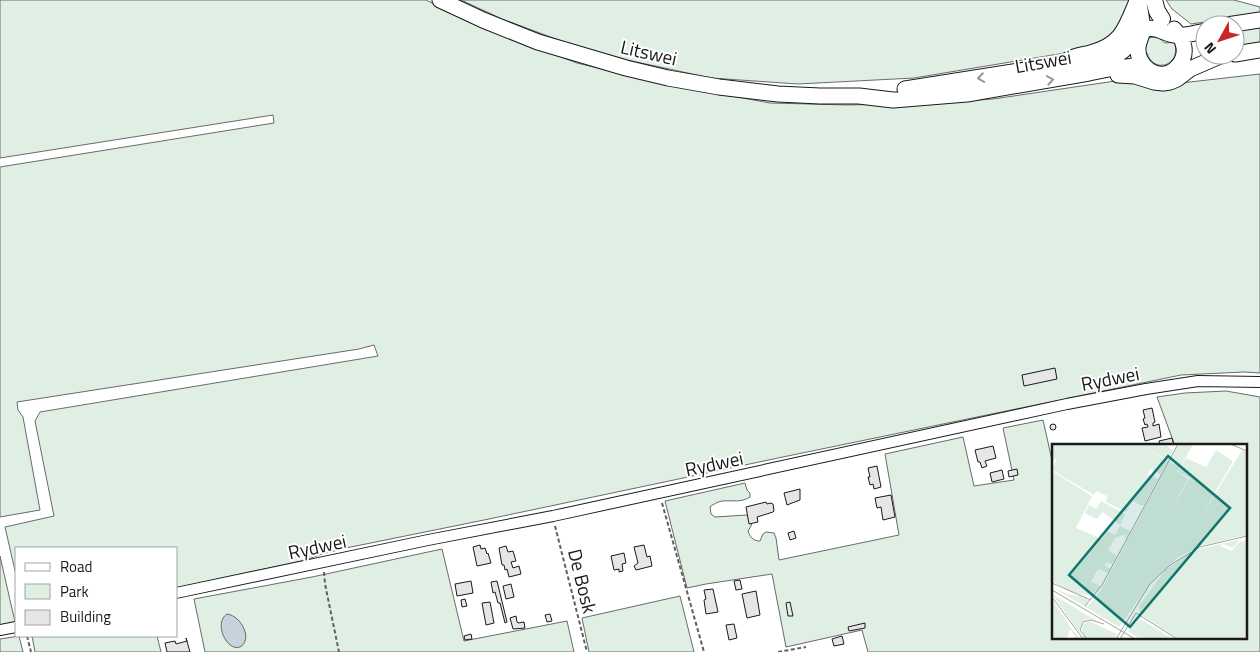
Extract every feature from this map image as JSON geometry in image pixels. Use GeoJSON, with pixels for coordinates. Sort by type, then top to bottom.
{"type":"FeatureCollection","features":[{"type":"Feature","properties":{"kind":"highway"},"geometry":{"type":"LineString","coordinates":[[1138,0],[1143,31]]}},
{"type":"Feature","properties":{"kind":"highway"},"geometry":{"type":"LineString","coordinates":[[1063,64],[1074,57],[1102,50],[1116,41],[1127,28],[1138,0]]}},
{"type":"Feature","properties":{"kind":"highway"},"geometry":{"type":"LineString","coordinates":[[1154,0],[1157,11],[1172,28]]}},
{"type":"Feature","properties":{"kind":"main road","name":"Litswei"},"geometry":{"type":"LineString","coordinates":[[440,0],[538,42],[617,66],[719,87],[778,94],[859,96],[893,100],[967,94],[1109,69],[1143,65]]}},
{"type":"Feature","properties":{"kind":"main road"},"geometry":{"type":"LineString","coordinates":[[1245,22],[1260,20]]}},
{"type":"Feature","properties":{"kind":"main road"},"geometry":{"type":"LineString","coordinates":[[1172,28],[1195,25]]}},
{"type":"Feature","properties":{"kind":"main road"},"geometry":{"type":"LineString","coordinates":[[1172,28],[1185,47],[1183,59],[1174,70],[1164,74],[1147,69],[1140,61],[1138,49],[1143,31],[1150,29],[1160,30],[1174,35],[1172,28]]}},
{"type":"Feature","properties":{"kind":"main road"},"geometry":{"type":"LineString","coordinates":[[1172,28],[1195,30]]}},
{"type":"Feature","properties":{"kind":"main road","name":"Litswei"},"geometry":{"type":"LineString","coordinates":[[859,96],[1114,56],[1120,54],[1143,31]]}},
{"type":"Feature","properties":{"kind":"main road"},"geometry":{"type":"LineString","coordinates":[[1245,52],[1260,50]]}},
{"type":"Feature","properties":{"kind":"main road"},"geometry":{"type":"LineString","coordinates":[[1183,59],[1195,58]]}},
{"type":"Feature","properties":{"kind":"main road"},"geometry":{"type":"LineString","coordinates":[[1089,74],[1135,76],[1163,83],[1177,79],[1199,65]]}},
{"type":"Feature","properties":{"kind":"street","name":"Rydwei"},"geometry":{"type":"LineString","coordinates":[[178,594],[660,493],[1067,404],[1198,381],[1260,382]]}},
{"type":"Feature","properties":{"kind":"street"},"geometry":{"type":"LineString","coordinates":[[0,630],[15,627]]}},
{"type":"Feature","properties":{"kind":"path"},"geometry":{"type":"LineString","coordinates":[[660,493],[704,652]]}},
{"type":"Feature","properties":{"kind":"path","name":"De Bosk"},"geometry":{"type":"LineString","coordinates":[[552,516],[587,652]]}},
{"type":"Feature","properties":{"kind":"path"},"geometry":{"type":"LineString","coordinates":[[323,562],[325,584],[340,652]]}},
{"type":"Feature","properties":{"kind":"path"},"geometry":{"type":"LineString","coordinates":[[27,637],[31,652]]}},
{"type":"Feature","properties":{"kind":"path"},"geometry":{"type":"LineString","coordinates":[[778,652],[806,647]]}},
{"type":"Feature","properties":{"kind":"green space"},"geometry":{"type":"Polygon","coordinates":[[[0,0],[426,0],[482,27],[577,63],[678,86],[770,103],[848,105],[935,103],[993,99],[1129,79],[1138,85],[1163,87],[1181,83],[1260,74],[1260,373],[1181,375],[346,548],[306,560],[178,588],[178,547],[15,547],[15,571],[5,527],[54,516],[35,421],[40,412],[378,356],[374,345],[359,349],[17,402],[18,410],[23,417],[40,510],[0,517],[0,167],[274,123],[273,115],[0,158],[0,0]]]}},
{"type":"Feature","properties":{"kind":"green space"},"geometry":{"type":"Polygon","coordinates":[[[461,0],[1129,0],[1129,3],[1114,38],[1083,50],[914,78],[798,84],[711,78],[627,60],[564,42],[502,19],[461,0]]]}},
{"type":"Feature","properties":{"kind":"green space"},"geometry":{"type":"Polygon","coordinates":[[[1166,0],[1234,0],[1260,7],[1260,14],[1245,16],[1195,15],[1195,23],[1191,24],[1172,9],[1166,0]]]}},
{"type":"Feature","properties":{"kind":"green space"},"geometry":{"type":"Polygon","coordinates":[[[1260,25],[1260,43],[1245,45],[1245,28],[1260,25]]]}},
{"type":"Feature","properties":{"kind":"green space"},"geometry":{"type":"Polygon","coordinates":[[[1148,38],[1159,38],[1165,43],[1174,42],[1176,50],[1174,57],[1166,64],[1155,64],[1145,53],[1144,48],[1148,38]]]}},
{"type":"Feature","properties":{"kind":"green space"},"geometry":{"type":"Polygon","coordinates":[[[1226,391],[1260,397],[1260,652],[868,652],[862,630],[786,647],[772,574],[687,588],[665,501],[745,483],[750,497],[740,501],[722,501],[717,503],[710,507],[711,514],[715,517],[747,515],[752,522],[748,531],[755,540],[760,541],[766,532],[774,533],[779,560],[899,535],[885,454],[963,437],[974,486],[1014,480],[1003,428],[1043,420],[1052,460],[1052,640],[1248,640],[1248,444],[1174,444],[1157,397],[1185,393],[1226,391]]]}},
{"type":"Feature","properties":{"kind":"green space"},"geometry":{"type":"Polygon","coordinates":[[[442,549],[464,641],[567,621],[574,652],[205,652],[194,599],[312,577],[442,549]]]}},
{"type":"Feature","properties":{"kind":"green space"},"geometry":{"type":"Polygon","coordinates":[[[0,556],[15,622],[0,625],[0,556]]]}},
{"type":"Feature","properties":{"kind":"green space"},"geometry":{"type":"Polygon","coordinates":[[[680,596],[694,652],[589,652],[582,618],[680,596]]]}},
{"type":"Feature","properties":{"kind":"green space"},"geometry":{"type":"Polygon","coordinates":[[[19,637],[23,652],[0,652],[0,639],[19,637]]]}},
{"type":"Feature","properties":{"kind":"green space"},"geometry":{"type":"Polygon","coordinates":[[[32,637],[157,637],[161,652],[35,652],[32,637]]]}},
{"type":"Feature","properties":{"kind":"shaded area"},"geometry":{"type":"Polygon","coordinates":[[[227,614],[241,623],[246,634],[244,644],[240,647],[231,645],[223,636],[221,624],[227,614]]]}},
{"type":"Feature","properties":{"kind":"building"},"geometry":{"type":"Polygon","coordinates":[[[1055,368],[1057,379],[1024,386],[1022,375],[1055,368]]]}},
{"type":"Feature","properties":{"kind":"building"},"geometry":{"type":"Polygon","coordinates":[[[1152,408],[1155,422],[1153,426],[1159,424],[1161,437],[1145,441],[1142,428],[1148,427],[1143,419],[1145,418],[1143,410],[1152,408]]]}},
{"type":"Feature","properties":{"kind":"building"},"geometry":{"type":"Polygon","coordinates":[[[1053,424],[1056,427],[1053,430],[1050,427],[1053,424]]]}},
{"type":"Feature","properties":{"kind":"building"},"geometry":{"type":"Polygon","coordinates":[[[1172,438],[1174,444],[1160,444],[1159,441],[1172,438]]]}},
{"type":"Feature","properties":{"kind":"building"},"geometry":{"type":"Polygon","coordinates":[[[993,446],[996,458],[985,461],[987,466],[982,468],[980,462],[978,462],[975,450],[993,446]]]}},
{"type":"Feature","properties":{"kind":"building"},"geometry":{"type":"Polygon","coordinates":[[[877,466],[881,487],[874,489],[873,484],[870,485],[868,468],[877,466]]]}},
{"type":"Feature","properties":{"kind":"building"},"geometry":{"type":"Polygon","coordinates":[[[1017,469],[1018,475],[1009,477],[1008,471],[1017,469]]]}},
{"type":"Feature","properties":{"kind":"building"},"geometry":{"type":"Polygon","coordinates":[[[1002,470],[1004,479],[992,482],[990,473],[1002,470]]]}},
{"type":"Feature","properties":{"kind":"building"},"geometry":{"type":"Polygon","coordinates":[[[800,489],[800,500],[787,505],[784,493],[800,489]]]}},
{"type":"Feature","properties":{"kind":"building"},"geometry":{"type":"Polygon","coordinates":[[[891,495],[895,517],[883,520],[881,507],[877,508],[875,498],[891,495]]]}},
{"type":"Feature","properties":{"kind":"building"},"geometry":{"type":"Polygon","coordinates":[[[766,502],[767,504],[773,504],[774,511],[757,517],[758,522],[749,524],[746,507],[766,502]]]}},
{"type":"Feature","properties":{"kind":"building"},"geometry":{"type":"Polygon","coordinates":[[[794,531],[796,538],[790,540],[788,533],[794,531]]]}},
{"type":"Feature","properties":{"kind":"building"},"geometry":{"type":"Polygon","coordinates":[[[480,545],[481,549],[485,548],[491,563],[477,566],[473,547],[480,545]]]}},
{"type":"Feature","properties":{"kind":"building"},"geometry":{"type":"Polygon","coordinates":[[[644,545],[647,557],[650,556],[652,566],[636,570],[634,566],[638,563],[634,547],[644,545]]]}},
{"type":"Feature","properties":{"kind":"building"},"geometry":{"type":"Polygon","coordinates":[[[506,546],[508,552],[513,551],[516,561],[511,562],[513,568],[519,566],[521,574],[509,577],[507,569],[505,570],[504,565],[502,565],[499,548],[506,546]]]}},
{"type":"Feature","properties":{"kind":"building"},"geometry":{"type":"Polygon","coordinates":[[[624,553],[626,563],[622,564],[623,571],[619,572],[619,569],[614,570],[611,556],[624,553]]]}},
{"type":"Feature","properties":{"kind":"building"},"geometry":{"type":"Polygon","coordinates":[[[740,580],[742,589],[736,590],[734,581],[740,580]]]}},
{"type":"Feature","properties":{"kind":"building"},"geometry":{"type":"Polygon","coordinates":[[[471,581],[473,593],[457,596],[455,584],[471,581]]]}},
{"type":"Feature","properties":{"kind":"building"},"geometry":{"type":"Polygon","coordinates":[[[497,581],[507,622],[505,623],[500,603],[498,603],[495,592],[493,593],[491,582],[497,581]]]}},
{"type":"Feature","properties":{"kind":"building"},"geometry":{"type":"Polygon","coordinates":[[[511,584],[514,597],[506,599],[503,586],[511,584]]]}},
{"type":"Feature","properties":{"kind":"building"},"geometry":{"type":"Polygon","coordinates":[[[713,589],[718,612],[706,614],[704,590],[713,589]]]}},
{"type":"Feature","properties":{"kind":"building"},"geometry":{"type":"Polygon","coordinates":[[[756,591],[760,615],[747,618],[742,594],[756,591]]]}},
{"type":"Feature","properties":{"kind":"building"},"geometry":{"type":"Polygon","coordinates":[[[465,599],[467,606],[462,607],[461,600],[465,599]]]}},
{"type":"Feature","properties":{"kind":"building"},"geometry":{"type":"Polygon","coordinates":[[[490,602],[494,623],[486,625],[482,603],[490,602]]]}},
{"type":"Feature","properties":{"kind":"building"},"geometry":{"type":"Polygon","coordinates":[[[790,602],[793,616],[788,616],[786,603],[790,602]]]}},
{"type":"Feature","properties":{"kind":"building"},"geometry":{"type":"Polygon","coordinates":[[[550,614],[552,621],[547,622],[545,615],[550,614]]]}},
{"type":"Feature","properties":{"kind":"building"},"geometry":{"type":"Polygon","coordinates":[[[516,616],[518,623],[524,622],[525,628],[513,629],[510,618],[516,616]]]}},
{"type":"Feature","properties":{"kind":"building"},"geometry":{"type":"Polygon","coordinates":[[[865,623],[865,628],[849,631],[848,627],[865,623]]]}},
{"type":"Feature","properties":{"kind":"building"},"geometry":{"type":"Polygon","coordinates":[[[734,624],[737,638],[729,640],[726,625],[734,624]]]}},
{"type":"Feature","properties":{"kind":"building"},"geometry":{"type":"Polygon","coordinates":[[[471,634],[472,639],[465,640],[464,636],[471,634]]]}},
{"type":"Feature","properties":{"kind":"building"},"geometry":{"type":"Polygon","coordinates":[[[842,636],[844,644],[834,646],[832,639],[842,636]]]}},
{"type":"Feature","properties":{"kind":"building"},"geometry":{"type":"Polygon","coordinates":[[[175,641],[176,644],[187,641],[190,652],[167,652],[165,643],[175,641]]]}}]}
